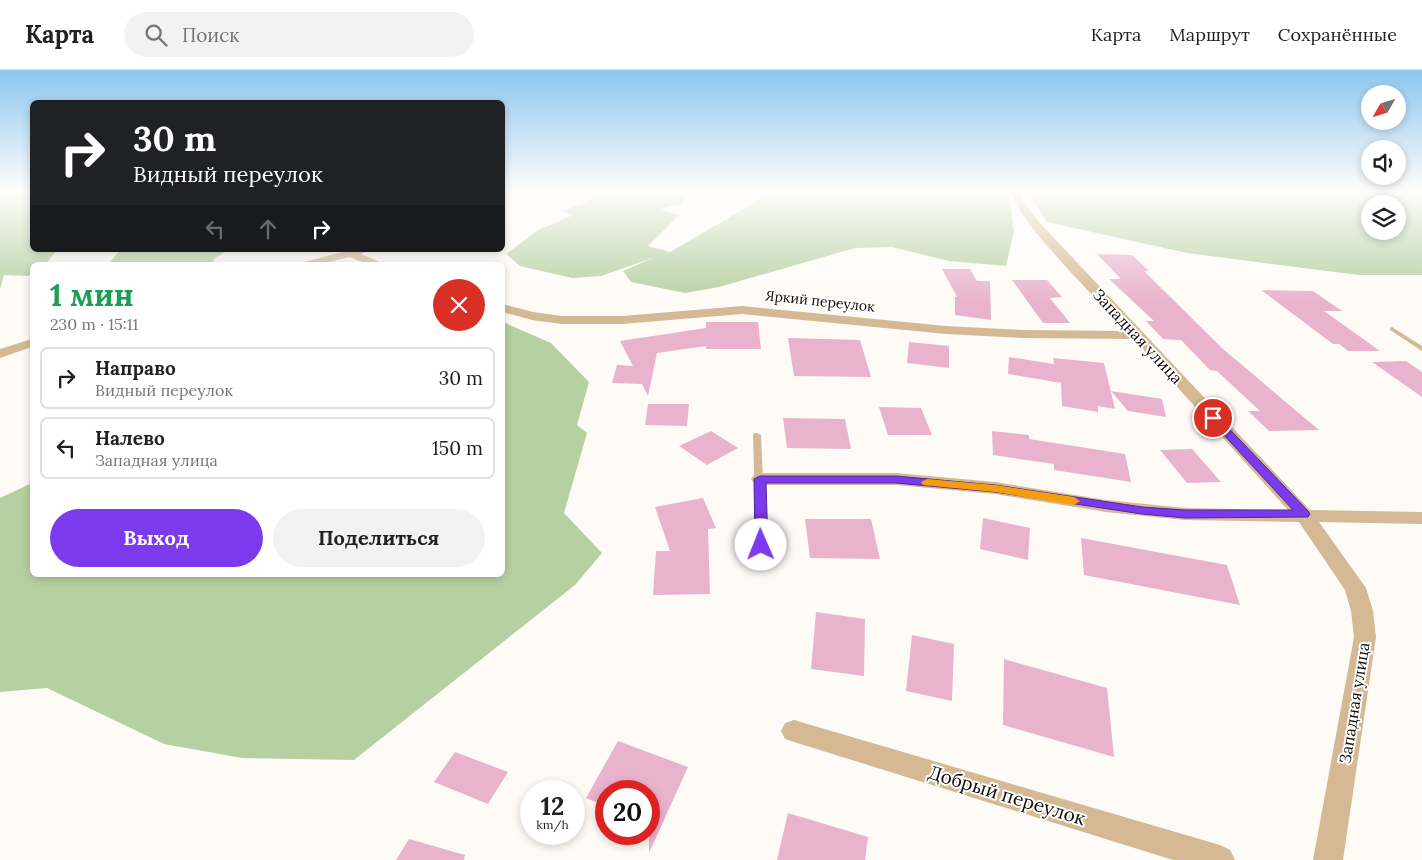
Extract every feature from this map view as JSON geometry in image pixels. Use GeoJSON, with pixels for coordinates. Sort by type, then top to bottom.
{"type":"FeatureCollection","features":[{"type":"Feature","properties":{"kind":"street","name":"Западная улица"},"geometry":{"type":"LineString","coordinates":[[1039,229],[1303,514],[1355,588],[1362,611],[1365,637],[1328,860]]}},
{"type":"Feature","properties":{"kind":"street"},"geometry":{"type":"LineString","coordinates":[[317,262],[357,252]]}},
{"type":"Feature","properties":{"kind":"street"},"geometry":{"type":"LineString","coordinates":[[351,254],[373,262]]}},
{"type":"Feature","properties":{"kind":"street","name":"Яркий переулок"},"geometry":{"type":"LineString","coordinates":[[505,309],[527,317],[576,323],[601,323],[712,311],[742,310],[946,330],[1136,335]]}},
{"type":"Feature","properties":{"kind":"street"},"geometry":{"type":"LineString","coordinates":[[0,354],[30,344]]}},
{"type":"Feature","properties":{"kind":"street"},"geometry":{"type":"LineString","coordinates":[[760,479],[896,480],[995,488],[1142,510],[1185,514],[1303,514],[1422,518]]}},
{"type":"Feature","properties":{"kind":"street","name":"Добрый переулок"},"geometry":{"type":"LineString","coordinates":[[794,731],[1220,860]]}},
{"type":"Feature","properties":{"kind":"lane"},"geometry":{"type":"LineString","coordinates":[[1392,329],[1422,349]]}},
{"type":"Feature","properties":{"kind":"lane"},"geometry":{"type":"LineString","coordinates":[[756,435],[760,479],[761,545]]}},
{"type":"Feature","properties":{"kind":"green space"},"geometry":{"type":"Polygon","coordinates":[[[0,229],[30,229],[30,252],[55,252],[47,262],[30,262],[30,274],[28,276],[4,275],[0,289],[0,229]]]}},
{"type":"Feature","properties":{"kind":"green space"},"geometry":{"type":"Polygon","coordinates":[[[665,229],[648,246],[670,252],[710,229],[1014,229],[1014,231],[1006,266],[949,261],[892,247],[855,248],[719,287],[685,293],[631,282],[623,271],[655,257],[601,276],[572,278],[520,266],[506,254],[538,230],[665,229]]]}},
{"type":"Feature","properties":{"kind":"green space"},"geometry":{"type":"Polygon","coordinates":[[[1078,229],[1361,229],[1361,240],[1406,240],[1406,229],[1422,229],[1422,275],[1358,275],[1187,253],[1078,229]]]}},
{"type":"Feature","properties":{"kind":"green space"},"geometry":{"type":"Polygon","coordinates":[[[118,252],[225,252],[214,259],[213,262],[111,261],[118,252]]]}},
{"type":"Feature","properties":{"kind":"green space"},"geometry":{"type":"Polygon","coordinates":[[[505,323],[551,343],[589,382],[577,425],[587,433],[564,513],[602,553],[575,585],[354,760],[242,758],[164,744],[47,688],[0,692],[0,498],[30,484],[30,577],[505,577],[505,323]]]}},
{"type":"Feature","properties":{"kind":"building"},"geometry":{"type":"Polygon","coordinates":[[[1097,254],[1132,255],[1149,271],[1144,271],[1223,349],[1319,430],[1269,431],[1248,411],[1260,411],[1217,371],[1210,370],[1181,340],[1163,339],[1146,321],[1154,321],[1109,279],[1121,279],[1097,254]]]}},
{"type":"Feature","properties":{"kind":"building"},"geometry":{"type":"Polygon","coordinates":[[[942,269],[970,269],[977,281],[990,281],[991,320],[955,315],[955,297],[957,297],[942,269]]]}},
{"type":"Feature","properties":{"kind":"building"},"geometry":{"type":"Polygon","coordinates":[[[1012,280],[1047,280],[1062,297],[1050,298],[1070,323],[1043,323],[1012,280]]]}},
{"type":"Feature","properties":{"kind":"building"},"geometry":{"type":"Polygon","coordinates":[[[1261,290],[1313,291],[1342,311],[1324,311],[1380,351],[1348,351],[1339,344],[1333,344],[1261,290]]]}},
{"type":"Feature","properties":{"kind":"building"},"geometry":{"type":"Polygon","coordinates":[[[706,322],[758,322],[761,349],[706,349],[706,346],[657,353],[648,396],[642,384],[612,383],[617,365],[633,366],[620,341],[706,328],[706,322]]]}},
{"type":"Feature","properties":{"kind":"building"},"geometry":{"type":"Polygon","coordinates":[[[788,338],[860,340],[871,377],[794,376],[788,338]]]}},
{"type":"Feature","properties":{"kind":"building"},"geometry":{"type":"Polygon","coordinates":[[[909,342],[949,346],[949,368],[907,363],[909,342]]]}},
{"type":"Feature","properties":{"kind":"building"},"geometry":{"type":"Polygon","coordinates":[[[1009,357],[1054,364],[1053,358],[1104,363],[1115,409],[1098,406],[1098,412],[1062,406],[1061,383],[1008,374],[1009,357]]]}},
{"type":"Feature","properties":{"kind":"building"},"geometry":{"type":"Polygon","coordinates":[[[1406,361],[1422,372],[1422,397],[1372,362],[1406,361]]]}},
{"type":"Feature","properties":{"kind":"building"},"geometry":{"type":"Polygon","coordinates":[[[1111,391],[1162,399],[1166,417],[1128,411],[1111,391]]]}},
{"type":"Feature","properties":{"kind":"building"},"geometry":{"type":"Polygon","coordinates":[[[648,404],[689,404],[687,426],[645,425],[648,404]]]}},
{"type":"Feature","properties":{"kind":"building"},"geometry":{"type":"Polygon","coordinates":[[[879,407],[921,408],[932,435],[888,435],[879,407]]]}},
{"type":"Feature","properties":{"kind":"building"},"geometry":{"type":"Polygon","coordinates":[[[783,418],[845,419],[851,449],[787,448],[783,418]]]}},
{"type":"Feature","properties":{"kind":"building"},"geometry":{"type":"Polygon","coordinates":[[[711,431],[738,448],[707,465],[679,446],[711,431]]]}},
{"type":"Feature","properties":{"kind":"building"},"geometry":{"type":"Polygon","coordinates":[[[992,431],[1029,435],[1029,439],[1125,454],[1131,482],[1054,470],[1054,464],[993,455],[992,431]]]}},
{"type":"Feature","properties":{"kind":"building"},"geometry":{"type":"Polygon","coordinates":[[[1192,449],[1221,482],[1187,483],[1160,450],[1192,449]]]}},
{"type":"Feature","properties":{"kind":"building"},"geometry":{"type":"Polygon","coordinates":[[[703,498],[716,528],[708,529],[710,594],[653,595],[656,551],[670,551],[655,507],[703,498]]]}},
{"type":"Feature","properties":{"kind":"building"},"geometry":{"type":"Polygon","coordinates":[[[983,518],[1030,528],[1028,560],[980,549],[983,518]]]}},
{"type":"Feature","properties":{"kind":"building"},"geometry":{"type":"Polygon","coordinates":[[[805,519],[871,519],[880,559],[810,558],[805,519]]]}},
{"type":"Feature","properties":{"kind":"building"},"geometry":{"type":"Polygon","coordinates":[[[1081,538],[1227,565],[1240,605],[1084,575],[1081,538]]]}},
{"type":"Feature","properties":{"kind":"building"},"geometry":{"type":"Polygon","coordinates":[[[816,612],[865,619],[864,676],[811,669],[816,612]]]}},
{"type":"Feature","properties":{"kind":"building"},"geometry":{"type":"Polygon","coordinates":[[[912,635],[954,644],[952,701],[906,691],[912,635]]]}},
{"type":"Feature","properties":{"kind":"building"},"geometry":{"type":"Polygon","coordinates":[[[1004,659],[1107,688],[1114,757],[1003,725],[1004,659]]]}},
{"type":"Feature","properties":{"kind":"building"},"geometry":{"type":"Polygon","coordinates":[[[618,741],[688,767],[660,829],[660,780],[596,780],[618,741]]]}},
{"type":"Feature","properties":{"kind":"building"},"geometry":{"type":"Polygon","coordinates":[[[455,752],[508,772],[488,804],[434,782],[455,752]]]}},
{"type":"Feature","properties":{"kind":"building"},"geometry":{"type":"Polygon","coordinates":[[[595,782],[595,802],[586,798],[595,782]]]}},
{"type":"Feature","properties":{"kind":"building"},"geometry":{"type":"Polygon","coordinates":[[[788,813],[868,837],[865,860],[777,860],[788,813]]]}},
{"type":"Feature","properties":{"kind":"building"},"geometry":{"type":"Polygon","coordinates":[[[409,839],[465,855],[464,860],[396,860],[409,839]]]}},
{"type":"Feature","properties":{"kind":"slow traffic"},"geometry":{"type":"LineString","coordinates":[[927,482],[995,488],[1074,501]]}},
{"type":"Feature","properties":{"kind":"route"},"geometry":{"type":"LineString","coordinates":[[761,545],[760,479],[896,480],[995,488],[1106,506],[1185,514],[1303,514],[1213,418]]}}]}
